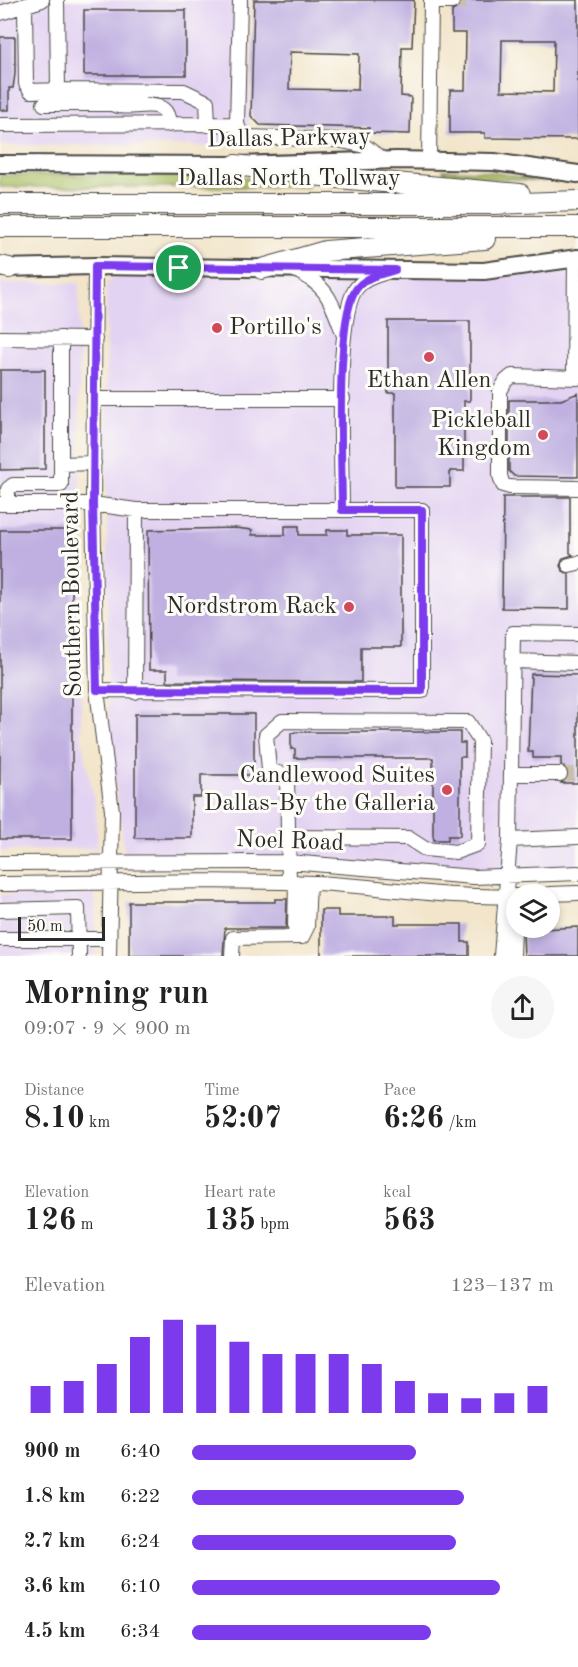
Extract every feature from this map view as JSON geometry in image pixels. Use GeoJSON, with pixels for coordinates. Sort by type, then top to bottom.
{"type":"FeatureCollection","features":[{"type":"Feature","properties":{"kind":"highway"},"geometry":{"type":"LineString","coordinates":[[235,165],[338,178],[484,189],[574,201]]}},
{"type":"Feature","properties":{"kind":"highway","name":"Dallas North Tollway"},"geometry":{"type":"LineString","coordinates":[[0,204],[493,204],[574,201]]}},
{"type":"Feature","properties":{"kind":"highway","name":"Dallas North Tollway"},"geometry":{"type":"LineString","coordinates":[[0,226],[574,227]]}},
{"type":"Feature","properties":{"kind":"highway"},"geometry":{"type":"LineString","coordinates":[[262,269],[325,251],[534,237],[574,227]]}},
{"type":"Feature","properties":{"kind":"main road","name":"Dallas Parkway"},"geometry":{"type":"LineString","coordinates":[[0,164],[235,165],[383,160],[494,162],[578,174]]}},
{"type":"Feature","properties":{"kind":"main road"},"geometry":{"type":"LineString","coordinates":[[3,268],[95,266],[484,271],[577,258]]}},
{"type":"Feature","properties":{"kind":"street"},"geometry":{"type":"LineString","coordinates":[[0,13],[42,0]]}},
{"type":"Feature","properties":{"kind":"street"},"geometry":{"type":"LineString","coordinates":[[57,0],[58,90]]}},
{"type":"Feature","properties":{"kind":"street"},"geometry":{"type":"LineString","coordinates":[[429,161],[431,1],[452,2]]}},
{"type":"Feature","properties":{"kind":"street"},"geometry":{"type":"LineString","coordinates":[[25,5],[26,84],[31,91],[184,92],[207,102],[208,125]]}},
{"type":"Feature","properties":{"kind":"street"},"geometry":{"type":"LineString","coordinates":[[254,13],[239,6],[237,124],[240,132],[249,137],[338,140],[365,146],[383,160]]}},
{"type":"Feature","properties":{"kind":"street"},"geometry":{"type":"LineString","coordinates":[[44,104],[111,104],[120,100],[135,100],[154,91]]}},
{"type":"Feature","properties":{"kind":"street"},"geometry":{"type":"LineString","coordinates":[[111,104],[120,108],[158,105],[165,108],[169,114],[170,125]]}},
{"type":"Feature","properties":{"kind":"street"},"geometry":{"type":"LineString","coordinates":[[0,125],[237,124]]}},
{"type":"Feature","properties":{"kind":"street"},"geometry":{"type":"LineString","coordinates":[[577,258],[576,378],[512,376],[506,381],[500,392],[500,476],[503,485],[510,488],[578,488]]}},
{"type":"Feature","properties":{"kind":"street","name":"Southern Boulevard"},"geometry":{"type":"LineString","coordinates":[[95,266],[93,504],[97,690],[112,811],[109,956]]}},
{"type":"Feature","properties":{"kind":"street"},"geometry":{"type":"LineString","coordinates":[[293,269],[314,279],[329,294],[344,335]]}},
{"type":"Feature","properties":{"kind":"street"},"geometry":{"type":"LineString","coordinates":[[342,510],[344,335],[349,304],[356,289],[370,277],[395,270]]}},
{"type":"Feature","properties":{"kind":"street"},"geometry":{"type":"LineString","coordinates":[[0,338],[95,339]]}},
{"type":"Feature","properties":{"kind":"street"},"geometry":{"type":"LineString","coordinates":[[61,338],[61,485],[14,485],[8,489],[4,504],[93,504],[136,510],[422,510],[422,691],[135,692],[97,690]]}},
{"type":"Feature","properties":{"kind":"street"},"geometry":{"type":"LineString","coordinates":[[94,399],[343,399]]}},
{"type":"Feature","properties":{"kind":"street"},"geometry":{"type":"LineString","coordinates":[[61,464],[94,463]]}},
{"type":"Feature","properties":{"kind":"street"},"geometry":{"type":"LineString","coordinates":[[135,692],[136,510]]}},
{"type":"Feature","properties":{"kind":"street"},"geometry":{"type":"LineString","coordinates":[[509,884],[513,633],[578,634]]}},
{"type":"Feature","properties":{"kind":"street"},"geometry":{"type":"LineString","coordinates":[[512,662],[578,663]]}},
{"type":"Feature","properties":{"kind":"street"},"geometry":{"type":"LineString","coordinates":[[232,956],[232,938],[302,937],[295,927],[298,882],[289,862],[288,837],[287,776],[269,770],[266,735],[282,722],[468,722],[480,741],[478,844],[456,852],[425,849],[408,838],[288,837]]}},
{"type":"Feature","properties":{"kind":"street"},"geometry":{"type":"LineString","coordinates":[[511,774],[560,774]]}},
{"type":"Feature","properties":{"kind":"street"},"geometry":{"type":"LineString","coordinates":[[510,840],[578,837]]}},
{"type":"Feature","properties":{"kind":"street","name":"Noel Road"},"geometry":{"type":"LineString","coordinates":[[0,863],[289,862],[508,878],[578,873]]}},
{"type":"Feature","properties":{"kind":"street"},"geometry":{"type":"LineString","coordinates":[[0,870],[17,863]]}},
{"type":"Feature","properties":{"kind":"street","name":"Noel Road"},"geometry":{"type":"LineString","coordinates":[[0,884],[298,882],[506,896]]}},
{"type":"Feature","properties":{"kind":"street"},"geometry":{"type":"LineString","coordinates":[[560,894],[578,893]]}},
{"type":"Feature","properties":{"kind":"street"},"geometry":{"type":"LineString","coordinates":[[0,910],[78,909],[79,956]]}},
{"type":"Feature","properties":{"kind":"street"},"geometry":{"type":"LineString","coordinates":[[501,956],[506,929]]}},
{"type":"Feature","properties":{"kind":"street"},"geometry":{"type":"LineString","coordinates":[[513,956],[514,938]]}},
{"type":"Feature","properties":{"kind":"street"},"geometry":{"type":"LineString","coordinates":[[0,939],[109,939]]}},
{"type":"Feature","properties":{"kind":"shaded area"},"geometry":{"type":"Polygon","coordinates":[[[0,0],[249,0],[249,146],[0,145],[0,0]]]}},
{"type":"Feature","properties":{"kind":"shaded area"},"geometry":{"type":"Polygon","coordinates":[[[578,273],[578,866],[488,873],[135,858],[125,855],[108,709],[106,287],[109,280],[116,277],[499,276],[578,273]]]}},
{"type":"Feature","properties":{"kind":"shaded area"},"geometry":{"type":"Polygon","coordinates":[[[0,283],[79,283],[81,735],[95,805],[98,848],[0,851],[0,283]]]}},
{"type":"Feature","properties":{"kind":"shaded area"},"geometry":{"type":"Polygon","coordinates":[[[0,895],[95,895],[95,956],[0,956],[0,895]]]}},
{"type":"Feature","properties":{"kind":"green space"},"geometry":{"type":"Polygon","coordinates":[[[443,170],[483,171],[545,181],[446,176],[443,170]]]}},
{"type":"Feature","properties":{"kind":"green space"},"geometry":{"type":"Polygon","coordinates":[[[0,175],[201,175],[308,181],[308,187],[0,187],[0,175]]]}},
{"type":"Feature","properties":{"kind":"building"},"geometry":{"type":"Polygon","coordinates":[[[254,0],[414,0],[412,47],[402,47],[401,96],[411,97],[410,134],[368,133],[369,128],[260,125],[251,116],[254,0]],[[290,52],[289,89],[358,90],[359,54],[290,52]]]}},
{"type":"Feature","properties":{"kind":"building"},"geometry":{"type":"Polygon","coordinates":[[[461,0],[578,0],[578,139],[485,138],[485,133],[450,133],[450,90],[465,90],[466,33],[452,33],[452,11],[459,7],[461,0]],[[502,40],[501,91],[553,92],[554,40],[502,40]]]}},
{"type":"Feature","properties":{"kind":"building"},"geometry":{"type":"Polygon","coordinates":[[[84,10],[186,10],[186,75],[84,75],[84,10]]]}},
{"type":"Feature","properties":{"kind":"building"},"geometry":{"type":"Polygon","coordinates":[[[0,37],[15,37],[15,74],[13,88],[9,88],[9,110],[0,110],[0,37]]]}},
{"type":"Feature","properties":{"kind":"building"},"geometry":{"type":"Polygon","coordinates":[[[388,321],[470,321],[470,401],[464,401],[464,471],[450,471],[450,487],[395,487],[395,393],[388,393],[388,321]]]}},
{"type":"Feature","properties":{"kind":"building"},"geometry":{"type":"Polygon","coordinates":[[[0,370],[45,370],[45,469],[0,470],[0,370]]]}},
{"type":"Feature","properties":{"kind":"building","name":"Pickleball Kingdom"},"geometry":{"type":"Polygon","coordinates":[[[578,393],[578,477],[514,476],[509,471],[509,400],[561,400],[578,393]]]}},
{"type":"Feature","properties":{"kind":"building"},"geometry":{"type":"Polygon","coordinates":[[[503,497],[570,497],[570,553],[573,555],[563,558],[560,566],[569,574],[569,609],[502,608],[503,497]]]}},
{"type":"Feature","properties":{"kind":"building"},"geometry":{"type":"Polygon","coordinates":[[[285,526],[299,526],[299,535],[327,535],[327,530],[347,530],[347,535],[401,535],[401,647],[361,647],[361,682],[167,681],[167,670],[149,670],[148,530],[235,528],[252,530],[252,535],[285,535],[285,526]]]}},
{"type":"Feature","properties":{"kind":"building"},"geometry":{"type":"Polygon","coordinates":[[[0,530],[72,530],[72,839],[0,839],[0,530]]]}},
{"type":"Feature","properties":{"kind":"building"},"geometry":{"type":"Polygon","coordinates":[[[531,674],[578,675],[578,783],[561,783],[569,775],[567,769],[561,765],[561,758],[533,758],[533,752],[528,752],[531,674]]]}},
{"type":"Feature","properties":{"kind":"building"},"geometry":{"type":"Polygon","coordinates":[[[135,714],[254,714],[254,775],[201,775],[201,797],[192,797],[192,838],[135,838],[135,714]]]}},
{"type":"Feature","properties":{"kind":"building","name":"Candlewood Suites Dallas-By the Galleria"},"geometry":{"type":"Polygon","coordinates":[[[460,732],[460,743],[465,743],[465,757],[460,757],[460,836],[448,836],[448,840],[434,840],[433,758],[295,758],[295,749],[291,749],[291,733],[460,732]]]}},
{"type":"Feature","properties":{"kind":"building"},"geometry":{"type":"Polygon","coordinates":[[[275,899],[287,899],[286,928],[225,928],[223,956],[129,956],[129,902],[275,902],[275,899]]]}},
{"type":"Feature","properties":{"kind":"building"},"geometry":{"type":"Polygon","coordinates":[[[321,910],[338,910],[338,916],[395,916],[395,924],[462,924],[462,942],[469,942],[469,956],[321,956],[321,910]]]}},
{"type":"Feature","properties":{"kind":"building"},"geometry":{"type":"Polygon","coordinates":[[[578,927],[578,956],[524,956],[523,938],[560,938],[560,928],[578,927]]]}},
{"type":"Feature","properties":{"kind":"tunnel"},"geometry":{"type":"LineString","coordinates":[[452,2],[471,2]]}},
{"type":"Feature","properties":{"kind":"tunnel"},"geometry":{"type":"LineString","coordinates":[[560,774],[578,774]]}},
{"type":"Feature","properties":{"kind":"place","name":"Portillo's"},"geometry":{"type":"Point","coordinates":[217,328]}},
{"type":"Feature","properties":{"kind":"place","name":"Ethan Allen"},"geometry":{"type":"Point","coordinates":[429,357]}},
{"type":"Feature","properties":{"kind":"place","name":"Pickleball Kingdom"},"geometry":{"type":"Point","coordinates":[543,435]}},
{"type":"Feature","properties":{"kind":"place","name":"Nordstrom Rack"},"geometry":{"type":"Point","coordinates":[349,607]}},
{"type":"Feature","properties":{"kind":"place","name":"Candlewood Suites Dallas-By the Galleria"},"geometry":{"type":"Point","coordinates":[447,790]}},
{"type":"Feature","properties":{"kind":"route"},"geometry":{"type":"LineString","coordinates":[[95,266],[179,268],[395,270],[370,277],[356,289],[349,304],[344,335],[342,510],[422,510],[422,691],[135,692],[97,690],[93,504],[95,266]]}}]}
